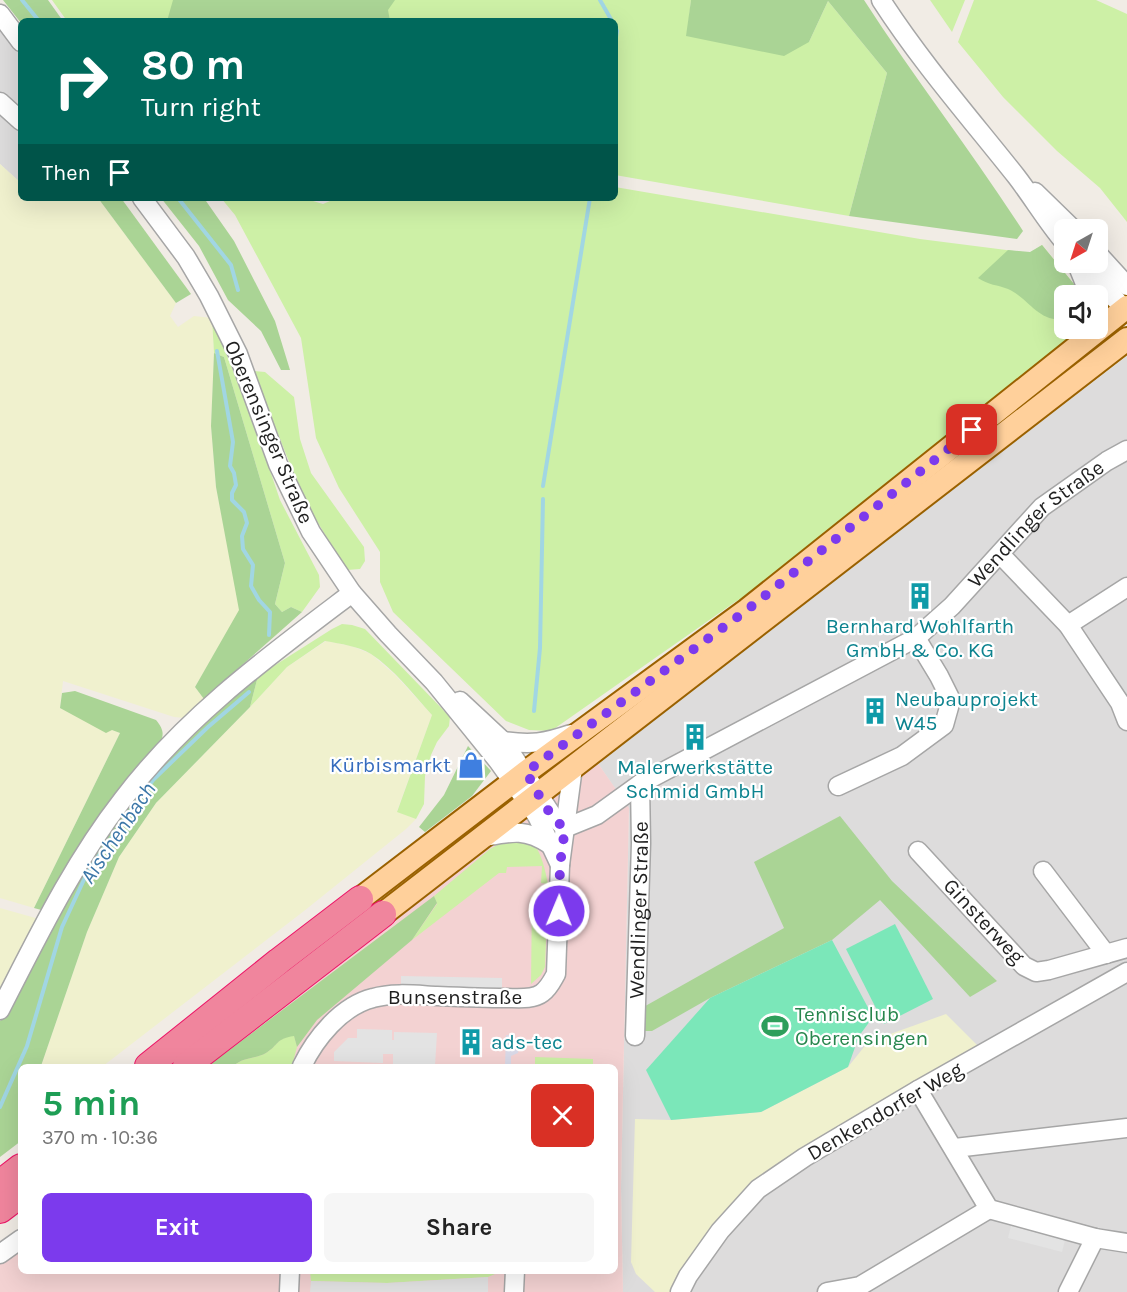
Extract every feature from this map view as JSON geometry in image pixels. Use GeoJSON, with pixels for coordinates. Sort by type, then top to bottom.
{"type":"FeatureCollection","features":[{"type":"Feature","properties":{"kind":"highway"},"geometry":{"type":"LineString","coordinates":[[150,1064],[360,899]]}},
{"type":"Feature","properties":{"kind":"highway"},"geometry":{"type":"LineString","coordinates":[[189,1064],[383,914]]}},
{"type":"Feature","properties":{"kind":"highway"},"geometry":{"type":"LineString","coordinates":[[0,1183],[18,1169]]}},
{"type":"Feature","properties":{"kind":"highway"},"geometry":{"type":"LineString","coordinates":[[0,1210],[18,1196]]}},
{"type":"Feature","properties":{"kind":"main road"},"geometry":{"type":"LineString","coordinates":[[1108,321],[1126,310]]}},
{"type":"Feature","properties":{"kind":"main road"},"geometry":{"type":"LineString","coordinates":[[360,899],[790,576],[1080,339]]}},
{"type":"Feature","properties":{"kind":"main road"},"geometry":{"type":"LineString","coordinates":[[383,914],[1127,339]]}},
{"type":"Feature","properties":{"kind":"street"},"geometry":{"type":"LineString","coordinates":[[881,0],[924,61],[1017,178],[1054,231]]}},
{"type":"Feature","properties":{"kind":"street"},"geometry":{"type":"LineString","coordinates":[[0,15],[18,38]]}},
{"type":"Feature","properties":{"kind":"street"},"geometry":{"type":"LineString","coordinates":[[0,102],[18,118]]}},
{"type":"Feature","properties":{"kind":"street"},"geometry":{"type":"LineString","coordinates":[[1017,178],[1047,202],[1063,219]]}},
{"type":"Feature","properties":{"kind":"street","name":"Oberensinger Straße"},"geometry":{"type":"LineString","coordinates":[[144,201],[186,257],[210,296],[238,354],[278,464],[310,532],[352,593],[520,777]]}},
{"type":"Feature","properties":{"kind":"street"},"geometry":{"type":"LineString","coordinates":[[1108,259],[1127,266]]}},
{"type":"Feature","properties":{"kind":"street"},"geometry":{"type":"LineString","coordinates":[[1108,265],[1127,286]]}},
{"type":"Feature","properties":{"kind":"street"},"geometry":{"type":"LineString","coordinates":[[1093,273],[1126,310]]}},
{"type":"Feature","properties":{"kind":"street","name":"Wendlinger Straße"},"geometry":{"type":"LineString","coordinates":[[565,828],[597,815],[640,784],[916,638],[952,606],[1042,507],[1107,461],[1127,450]]}},
{"type":"Feature","properties":{"kind":"street"},"geometry":{"type":"LineString","coordinates":[[1000,554],[1068,625],[1123,701],[1127,721]]}},
{"type":"Feature","properties":{"kind":"street"},"geometry":{"type":"LineString","coordinates":[[1068,625],[1127,586]]}},
{"type":"Feature","properties":{"kind":"street"},"geometry":{"type":"LineString","coordinates":[[0,1010],[92,842],[144,773],[219,696],[258,663],[352,593]]}},
{"type":"Feature","properties":{"kind":"street"},"geometry":{"type":"LineString","coordinates":[[838,786],[902,756],[944,725],[951,700],[916,638]]}},
{"type":"Feature","properties":{"kind":"street","name":"Oberensinger Straße"},"geometry":{"type":"LineString","coordinates":[[434,682],[471,710],[503,741],[520,777]]}},
{"type":"Feature","properties":{"kind":"street"},"geometry":{"type":"LineString","coordinates":[[503,741],[540,744],[583,730]]}},
{"type":"Feature","properties":{"kind":"street","name":"Bunsenstraße"},"geometry":{"type":"LineString","coordinates":[[303,1064],[313,1045],[328,1027],[355,1006],[372,998],[389,996],[526,998],[541,995],[549,987],[556,975],[560,865],[573,767]]}},
{"type":"Feature","properties":{"kind":"street"},"geometry":{"type":"LineString","coordinates":[[520,777],[534,798],[565,828]]}},
{"type":"Feature","properties":{"kind":"street","name":"Wendlinger Straße"},"geometry":{"type":"LineString","coordinates":[[635,1036],[641,843],[640,784]]}},
{"type":"Feature","properties":{"kind":"street","name":"Bunsenstraße"},"geometry":{"type":"LineString","coordinates":[[534,798],[549,844],[560,865]]}},
{"type":"Feature","properties":{"kind":"street"},"geometry":{"type":"LineString","coordinates":[[482,837],[524,832],[537,836],[549,844]]}},
{"type":"Feature","properties":{"kind":"street","name":"Ginsterweg"},"geometry":{"type":"LineString","coordinates":[[918,851],[1024,966],[1036,972],[1127,948]]}},
{"type":"Feature","properties":{"kind":"street"},"geometry":{"type":"LineString","coordinates":[[1043,871],[1106,954]]}},
{"type":"Feature","properties":{"kind":"street","name":"Denkendorfer Weg"},"geometry":{"type":"LineString","coordinates":[[680,1292],[688,1276],[720,1231],[758,1189],[806,1157],[918,1090],[1127,972]]}},
{"type":"Feature","properties":{"kind":"street"},"geometry":{"type":"LineString","coordinates":[[918,1090],[990,1209],[1095,1238],[1127,1243]]}},
{"type":"Feature","properties":{"kind":"street"},"geometry":{"type":"LineString","coordinates":[[954,1148],[1127,1128]]}},
{"type":"Feature","properties":{"kind":"street"},"geometry":{"type":"LineString","coordinates":[[827,1292],[860,1286],[990,1209]]}},
{"type":"Feature","properties":{"kind":"street"},"geometry":{"type":"LineString","coordinates":[[1068,1292],[1095,1238]]}},
{"type":"Feature","properties":{"kind":"street"},"geometry":{"type":"LineString","coordinates":[[0,1254],[18,1241]]}},
{"type":"Feature","properties":{"kind":"street"},"geometry":{"type":"LineString","coordinates":[[290,1274],[290,1292]]}},
{"type":"Feature","properties":{"kind":"street"},"geometry":{"type":"LineString","coordinates":[[514,1292],[515,1274]]}},
{"type":"Feature","properties":{"kind":"shaded area"},"geometry":{"type":"Polygon","coordinates":[[[0,28],[18,52],[18,180],[0,164],[0,28]]]}},
{"type":"Feature","properties":{"kind":"shaded area"},"geometry":{"type":"Polygon","coordinates":[[[1127,356],[1127,1292],[623,1292],[621,1187],[629,809],[597,762],[1127,356]]]}},
{"type":"Feature","properties":{"kind":"shaded area"},"geometry":{"type":"Polygon","coordinates":[[[597,762],[629,808],[621,1187],[623,1292],[0,1292],[0,1249],[18,1235],[18,1274],[618,1274],[618,1064],[229,1064],[242,1041],[597,762]]]}},
{"type":"Feature","properties":{"kind":"shaded area"},"geometry":{"type":"Polygon","coordinates":[[[401,976],[502,978],[502,989],[401,986],[401,976]]]}},
{"type":"Feature","properties":{"kind":"shaded area"},"geometry":{"type":"Polygon","coordinates":[[[357,1029],[392,1030],[392,1040],[394,1040],[394,1032],[437,1033],[435,1064],[393,1064],[393,1054],[383,1054],[383,1063],[334,1061],[334,1052],[348,1038],[357,1038],[357,1029]]]}},
{"type":"Feature","properties":{"kind":"shaded area"},"geometry":{"type":"Polygon","coordinates":[[[506,1035],[515,1035],[514,1042],[519,1044],[518,1053],[511,1056],[511,1064],[505,1064],[506,1035]]]}},
{"type":"Feature","properties":{"kind":"shaded area"},"geometry":{"type":"Polygon","coordinates":[[[1011,1226],[1065,1240],[1062,1252],[1008,1238],[1011,1226]]]}},
{"type":"Feature","properties":{"kind":"shaded area"},"geometry":{"type":"Polygon","coordinates":[[[488,1277],[488,1292],[310,1292],[311,1281],[387,1283],[488,1277]]]}},
{"type":"Feature","properties":{"kind":"green space"},"geometry":{"type":"Polygon","coordinates":[[[3,0],[48,0],[61,18],[18,18],[3,0]]]}},
{"type":"Feature","properties":{"kind":"green space"},"geometry":{"type":"Polygon","coordinates":[[[52,0],[691,0],[687,36],[809,42],[828,1],[887,73],[849,216],[618,176],[618,18],[65,18],[52,0]]]}},
{"type":"Feature","properties":{"kind":"green space"},"geometry":{"type":"Polygon","coordinates":[[[173,0],[395,0],[388,10],[389,18],[168,18],[173,0]]]}},
{"type":"Feature","properties":{"kind":"green space"},"geometry":{"type":"Polygon","coordinates":[[[691,0],[864,0],[1023,231],[1017,239],[849,216],[887,73],[828,1],[809,42],[784,56],[686,36],[691,0]]]}},
{"type":"Feature","properties":{"kind":"green space"},"geometry":{"type":"Polygon","coordinates":[[[930,0],[965,0],[952,32],[930,0]]]}},
{"type":"Feature","properties":{"kind":"green space"},"geometry":{"type":"Polygon","coordinates":[[[974,0],[1096,0],[1127,14],[1127,222],[1100,188],[1057,151],[1003,97],[958,42],[974,0]]]}},
{"type":"Feature","properties":{"kind":"green space"},"geometry":{"type":"Polygon","coordinates":[[[0,164],[18,180],[18,201],[100,201],[176,303],[170,316],[178,327],[194,316],[212,318],[214,353],[211,426],[216,487],[240,610],[195,687],[204,699],[185,718],[174,717],[63,681],[60,708],[120,733],[34,908],[0,898],[0,164]]]}},
{"type":"Feature","properties":{"kind":"green space"},"geometry":{"type":"Polygon","coordinates":[[[618,188],[920,239],[1030,253],[1042,245],[1054,260],[1054,273],[1065,273],[1075,285],[1054,285],[1054,339],[1071,339],[774,581],[735,602],[551,731],[529,730],[506,721],[393,612],[380,582],[380,552],[339,488],[316,438],[301,338],[235,215],[223,201],[313,201],[323,204],[330,201],[618,201],[618,188]]]}},
{"type":"Feature","properties":{"kind":"green space"},"geometry":{"type":"Polygon","coordinates":[[[100,201],[123,201],[191,294],[176,303],[100,201]]]}},
{"type":"Feature","properties":{"kind":"green space"},"geometry":{"type":"Polygon","coordinates":[[[163,201],[206,201],[234,241],[275,321],[290,370],[281,370],[261,331],[228,300],[199,246],[163,201]]]}},
{"type":"Feature","properties":{"kind":"green space"},"geometry":{"type":"Polygon","coordinates":[[[1042,245],[1054,260],[1054,273],[1065,273],[1075,285],[1054,285],[1054,318],[1041,314],[1008,289],[978,278],[1008,250],[1030,252],[1042,245]]]}},
{"type":"Feature","properties":{"kind":"green space"},"geometry":{"type":"Polygon","coordinates":[[[212,318],[254,423],[280,500],[319,575],[320,587],[302,612],[291,607],[282,612],[275,604],[285,563],[224,357],[214,353],[212,318]]]}},
{"type":"Feature","properties":{"kind":"green space"},"geometry":{"type":"Polygon","coordinates":[[[214,353],[224,357],[285,563],[275,604],[282,612],[291,607],[302,612],[204,699],[195,687],[239,610],[216,487],[211,426],[214,353]]]}},
{"type":"Feature","properties":{"kind":"green space"},"geometry":{"type":"Polygon","coordinates":[[[253,371],[265,372],[294,397],[300,439],[311,473],[364,547],[365,561],[360,569],[347,570],[305,502],[253,371]]]}},
{"type":"Feature","properties":{"kind":"green space"},"geometry":{"type":"Polygon","coordinates":[[[342,624],[365,629],[450,717],[449,726],[431,755],[425,776],[424,804],[416,819],[397,812],[432,715],[395,674],[371,654],[355,647],[325,641],[287,667],[250,707],[258,676],[342,624]]]}},
{"type":"Feature","properties":{"kind":"green space"},"geometry":{"type":"Polygon","coordinates":[[[326,641],[351,646],[371,654],[395,675],[432,715],[397,811],[416,819],[304,911],[106,1064],[42,1064],[87,932],[119,857],[156,803],[287,667],[326,641]]]}},
{"type":"Feature","properties":{"kind":"green space"},"geometry":{"type":"Polygon","coordinates":[[[258,676],[250,707],[156,803],[119,857],[87,932],[42,1064],[18,1064],[18,1143],[0,1157],[0,1021],[102,839],[166,760],[213,712],[258,676]]]}},
{"type":"Feature","properties":{"kind":"green space"},"geometry":{"type":"Polygon","coordinates":[[[75,691],[156,720],[163,735],[160,744],[106,805],[81,843],[45,911],[34,908],[120,733],[112,730],[106,733],[60,708],[62,693],[75,691]]]}},
{"type":"Feature","properties":{"kind":"green space"},"geometry":{"type":"Polygon","coordinates":[[[468,746],[491,771],[472,796],[425,832],[419,827],[444,795],[468,746]]]}},
{"type":"Feature","properties":{"kind":"green space"},"geometry":{"type":"Polygon","coordinates":[[[840,816],[892,881],[997,981],[970,997],[880,900],[832,940],[710,998],[652,1031],[640,1031],[640,1009],[784,928],[754,862],[840,816]]]}},
{"type":"Feature","properties":{"kind":"green space"},"geometry":{"type":"Polygon","coordinates":[[[510,838],[533,842],[541,857],[548,884],[541,883],[542,866],[507,867],[506,873],[499,873],[412,940],[437,904],[434,896],[490,849],[510,838]]]}},
{"type":"Feature","properties":{"kind":"green space"},"geometry":{"type":"Polygon","coordinates":[[[542,888],[548,888],[545,967],[541,975],[531,984],[532,896],[541,896],[542,888]]]}},
{"type":"Feature","properties":{"kind":"green space"},"geometry":{"type":"Polygon","coordinates":[[[434,896],[437,903],[412,940],[317,1020],[297,1047],[294,1036],[288,1037],[266,1053],[236,1064],[211,1064],[434,896]]]}},
{"type":"Feature","properties":{"kind":"green space"},"geometry":{"type":"Polygon","coordinates":[[[0,908],[39,919],[0,994],[0,908]]]}},
{"type":"Feature","properties":{"kind":"green space"},"geometry":{"type":"Polygon","coordinates":[[[895,924],[933,999],[884,1024],[846,949],[895,924]]]}},
{"type":"Feature","properties":{"kind":"green space","name":"Tennisclub Oberensingen"},"geometry":{"type":"Polygon","coordinates":[[[832,940],[873,1017],[859,1036],[848,1067],[761,1112],[671,1120],[646,1070],[710,998],[832,940]]]}},
{"type":"Feature","properties":{"kind":"green space"},"geometry":{"type":"Polygon","coordinates":[[[946,1014],[980,1048],[788,1158],[697,1248],[671,1292],[655,1292],[636,1274],[631,1262],[635,1119],[671,1120],[761,1112],[848,1067],[868,1042],[946,1014]]]}},
{"type":"Feature","properties":{"kind":"green space"},"geometry":{"type":"Polygon","coordinates":[[[294,1035],[297,1047],[293,1064],[236,1064],[266,1053],[280,1040],[294,1035]]]}},
{"type":"Feature","properties":{"kind":"green space"},"geometry":{"type":"Polygon","coordinates":[[[535,1057],[593,1059],[593,1064],[535,1064],[535,1057]]]}},
{"type":"Feature","properties":{"kind":"green space"},"geometry":{"type":"Polygon","coordinates":[[[310,1274],[495,1274],[488,1277],[387,1283],[311,1281],[310,1274]]]}},
{"type":"Feature","properties":{"kind":"waterway","name":"Aischenbach"},"geometry":{"type":"LineString","coordinates":[[22,0],[37,18]]}},
{"type":"Feature","properties":{"kind":"waterway"},"geometry":{"type":"LineString","coordinates":[[600,0],[610,18]]}},
{"type":"Feature","properties":{"kind":"waterway","name":"Aischenbach"},"geometry":{"type":"LineString","coordinates":[[180,201],[231,265],[238,290]]}},
{"type":"Feature","properties":{"kind":"waterway"},"geometry":{"type":"LineString","coordinates":[[543,486],[590,201]]}},
{"type":"Feature","properties":{"kind":"waterway","name":"Aischenbach"},"geometry":{"type":"LineString","coordinates":[[217,351],[233,442],[230,466],[236,485],[232,493],[232,500],[244,512],[247,523],[242,536],[243,549],[253,565],[251,586],[259,600],[270,612],[269,635]]}},
{"type":"Feature","properties":{"kind":"waterway"},"geometry":{"type":"LineString","coordinates":[[534,711],[540,648],[543,499]]}},
{"type":"Feature","properties":{"kind":"waterway","name":"Aischenbach"},"geometry":{"type":"LineString","coordinates":[[19,1064],[27,1046],[62,927],[88,871],[153,780],[208,727],[249,692]]}},
{"type":"Feature","properties":{"kind":"waterway","name":"Aischenbach"},"geometry":{"type":"LineString","coordinates":[[0,1107],[18,1066]]}},
{"type":"Feature","properties":{"kind":"place","name":"Bernhard Wohlfarth GmbH & Co. KG"},"geometry":{"type":"Point","coordinates":[920,596]}},
{"type":"Feature","properties":{"kind":"place","name":"Neubauprojekt W45"},"geometry":{"type":"Point","coordinates":[875,711]}},
{"type":"Feature","properties":{"kind":"place","name":"Malerwerkstätte Schmid GmbH"},"geometry":{"type":"Point","coordinates":[695,737]}},
{"type":"Feature","properties":{"kind":"place","name":"Kürbismarkt"},"geometry":{"type":"Point","coordinates":[471,765]}},
{"type":"Feature","properties":{"kind":"place","name":"Tennisclub Oberensingen"},"geometry":{"type":"Point","coordinates":[775,1026]}},
{"type":"Feature","properties":{"kind":"place","name":"ads-tec"},"geometry":{"type":"Point","coordinates":[471,1042]}},
{"type":"Feature","properties":{"kind":"route"},"geometry":{"type":"LineString","coordinates":[[559,911],[560,865],[565,828],[552,815],[526,772],[747,610],[972,430]]}}]}
